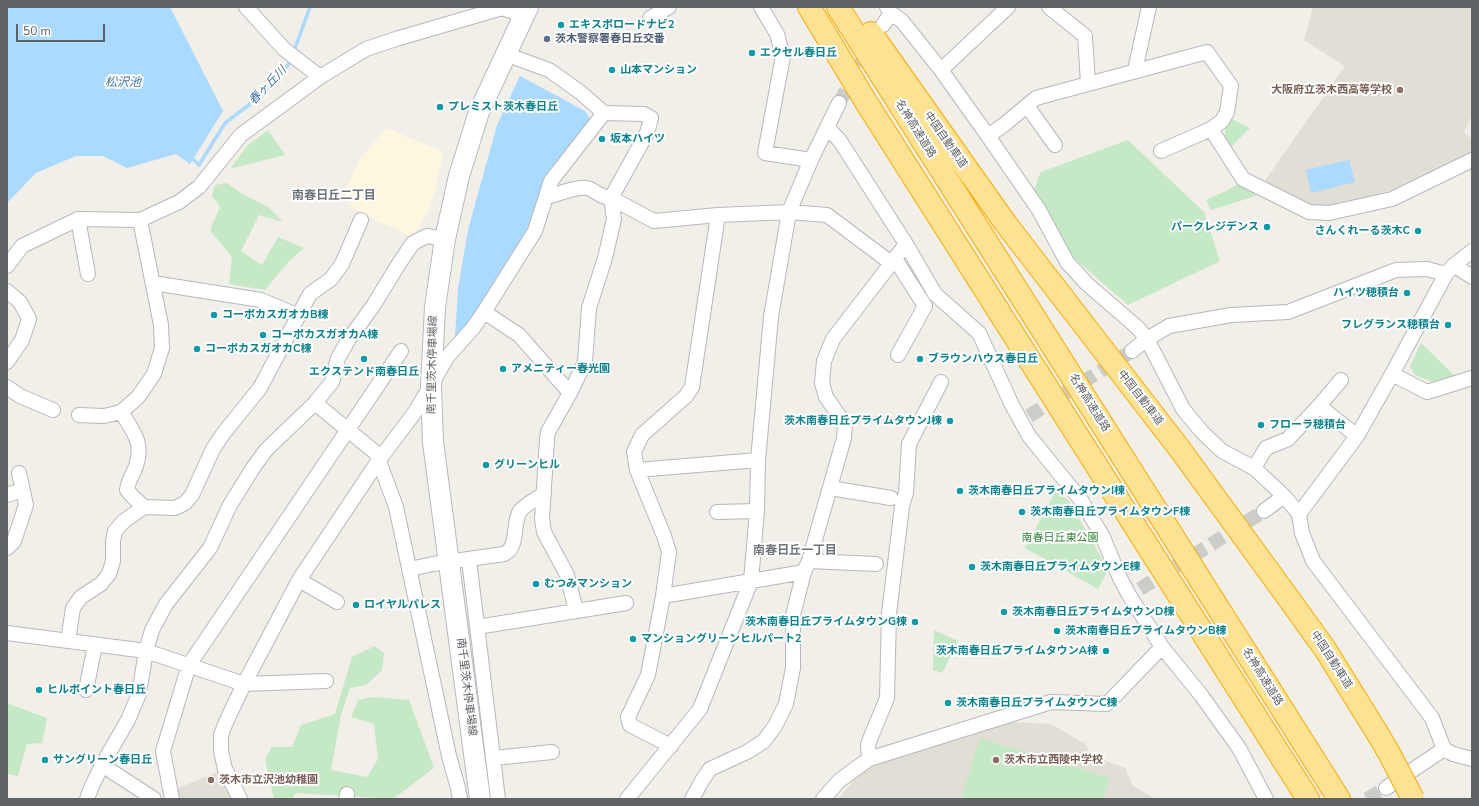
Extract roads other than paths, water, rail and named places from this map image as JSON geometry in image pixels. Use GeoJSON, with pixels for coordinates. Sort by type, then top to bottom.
{"type":"FeatureCollection","features":[{"type":"Feature","properties":{"kind":"highway"},"geometry":{"type":"LineString","coordinates":[[809,7],[866,102],[1308,799]]}},
{"type":"Feature","properties":{"kind":"highway","name":"名神高速道路"},"geometry":{"type":"LineString","coordinates":[[838,7],[1339,799]]}},
{"type":"Feature","properties":{"kind":"highway","name":"中国自動車道"},"geometry":{"type":"LineString","coordinates":[[854,7],[919,103],[1006,224],[1179,448],[1325,649],[1389,753],[1413,799]]}},
{"type":"Feature","properties":{"kind":"highway"},"geometry":{"type":"LineString","coordinates":[[978,279],[1080,462],[1291,799]]}},
{"type":"Feature","properties":{"kind":"main road","name":"南千里茨木停車場線"},"geometry":{"type":"LineString","coordinates":[[488,793],[450,562],[433,442],[431,386],[435,307],[445,239],[459,176],[480,112],[505,54],[529,10]]}},
{"type":"Feature","properties":{"kind":"street"},"geometry":{"type":"LineString","coordinates":[[246,7],[262,26],[294,56],[320,77]]}},
{"type":"Feature","properties":{"kind":"street"},"geometry":{"type":"LineString","coordinates":[[7,266],[22,246],[78,219],[140,220],[179,202],[199,187],[241,134],[320,77],[366,49],[502,7],[529,10]]}},
{"type":"Feature","properties":{"kind":"street"},"geometry":{"type":"LineString","coordinates":[[650,18],[669,7]]}},
{"type":"Feature","properties":{"kind":"street"},"geometry":{"type":"LineString","coordinates":[[761,7],[777,34],[782,56],[765,153],[810,160]]}},
{"type":"Feature","properties":{"kind":"street"},"geometry":{"type":"LineString","coordinates":[[941,70],[1008,7]]}},
{"type":"Feature","properties":{"kind":"street"},"geometry":{"type":"LineString","coordinates":[[1049,7],[1085,36],[1088,83]]}},
{"type":"Feature","properties":{"kind":"street"},"geometry":{"type":"LineString","coordinates":[[1135,70],[1149,7]]}},
{"type":"Feature","properties":{"kind":"street"},"geometry":{"type":"LineString","coordinates":[[883,25],[889,10],[902,21],[941,70],[1038,210],[1067,262],[1087,284],[1138,328],[1147,339],[1183,409],[1202,432],[1222,451],[1254,468],[1284,496],[1299,514],[1302,533],[1314,561],[1432,718],[1444,749],[1453,754],[1472,759]]}},
{"type":"Feature","properties":{"kind":"street"},"geometry":{"type":"LineString","coordinates":[[988,136],[1036,98],[1135,70],[1207,52],[1231,86],[1227,112],[1222,121],[1211,129],[1161,151]]}},
{"type":"Feature","properties":{"kind":"street"},"geometry":{"type":"LineString","coordinates":[[505,54],[549,70],[580,92],[604,113],[644,114],[651,118],[647,133],[611,198],[614,219],[605,258],[589,308],[585,362],[570,393],[548,432],[542,519],[544,532],[567,575],[576,610]]}},
{"type":"Feature","properties":{"kind":"street"},"geometry":{"type":"LineString","coordinates":[[627,799],[700,709],[751,581],[757,511],[758,460],[771,317],[789,212],[810,160],[838,103]]}},
{"type":"Feature","properties":{"kind":"street"},"geometry":{"type":"LineString","coordinates":[[1027,106],[1055,146]]}},
{"type":"Feature","properties":{"kind":"street"},"geometry":{"type":"LineString","coordinates":[[240,799],[225,769],[220,751],[221,735],[244,684],[299,580],[379,460],[415,412],[448,356],[473,328],[484,312],[535,231],[551,181],[604,113]]}},
{"type":"Feature","properties":{"kind":"street"},"geometry":{"type":"LineString","coordinates":[[827,127],[840,141],[906,244],[935,294],[979,333],[1011,403],[1025,418],[1029,436],[1081,500],[1102,535],[1120,578],[1135,592],[1162,647],[1201,695],[1239,748],[1266,799]]}},
{"type":"Feature","properties":{"kind":"street"},"geometry":{"type":"LineString","coordinates":[[1211,129],[1243,179],[1309,212],[1329,213],[1392,199],[1472,160]]}},
{"type":"Feature","properties":{"kind":"street"},"geometry":{"type":"LineString","coordinates":[[546,197],[581,188],[588,188],[604,198],[611,198],[654,221],[718,215],[789,212],[827,215],[893,261],[925,306],[898,355]]}},
{"type":"Feature","properties":{"kind":"street"},"geometry":{"type":"LineString","coordinates":[[671,746],[630,725],[628,718],[648,675],[663,596],[669,552],[637,470],[634,452],[642,435],[686,396],[692,387],[718,215]]}},
{"type":"Feature","properties":{"kind":"street"},"geometry":{"type":"LineString","coordinates":[[78,219],[88,274]]}},
{"type":"Feature","properties":{"kind":"street"},"geometry":{"type":"LineString","coordinates":[[79,415],[104,416],[121,412],[138,397],[154,374],[162,348],[161,325],[140,220]]}},
{"type":"Feature","properties":{"kind":"street"},"geometry":{"type":"LineString","coordinates":[[68,641],[73,608],[81,597],[101,584],[109,574],[115,531],[124,521],[144,507],[175,508],[185,503],[192,495],[213,449],[260,388],[310,294],[332,279],[342,264],[361,220]]}},
{"type":"Feature","properties":{"kind":"street"},"geometry":{"type":"LineString","coordinates":[[87,799],[102,765],[134,707],[139,694],[146,652],[152,630],[166,604],[210,548],[230,505],[266,450],[315,403],[332,382],[338,358],[349,339],[373,306],[413,243],[427,236],[445,239]]}},
{"type":"Feature","properties":{"kind":"street"},"geometry":{"type":"LineString","coordinates":[[692,799],[710,769],[747,752],[764,741],[775,726],[786,704],[792,668],[793,615],[844,438],[844,424],[826,398],[822,383],[824,361],[833,338],[906,244]]}},
{"type":"Feature","properties":{"kind":"street"},"geometry":{"type":"LineString","coordinates":[[1299,514],[1357,436],[1450,270],[1472,251]]}},
{"type":"Feature","properties":{"kind":"street"},"geometry":{"type":"LineString","coordinates":[[1132,351],[1147,339],[1169,326],[1231,315],[1288,312],[1396,270],[1427,268],[1450,270],[1472,277]]}},
{"type":"Feature","properties":{"kind":"street"},"geometry":{"type":"LineString","coordinates":[[153,283],[261,300],[299,316]]}},
{"type":"Feature","properties":{"kind":"street"},"geometry":{"type":"LineString","coordinates":[[7,292],[20,302],[29,319],[22,340],[7,362]]}},
{"type":"Feature","properties":{"kind":"street"},"geometry":{"type":"LineString","coordinates":[[484,312],[519,335],[570,393]]}},
{"type":"Feature","properties":{"kind":"street"},"geometry":{"type":"LineString","coordinates":[[172,799],[163,751],[189,665],[401,351]]}},
{"type":"Feature","properties":{"kind":"street"},"geometry":{"type":"LineString","coordinates":[[1392,374],[1427,392],[1472,378]]}},
{"type":"Feature","properties":{"kind":"street"},"geometry":{"type":"LineString","coordinates":[[1254,468],[1266,448],[1288,439],[1341,380]]}},
{"type":"Feature","properties":{"kind":"street"},"geometry":{"type":"LineString","coordinates":[[869,759],[868,744],[887,698],[889,614],[902,506],[906,493],[909,444],[941,382]]}},
{"type":"Feature","properties":{"kind":"street"},"geometry":{"type":"LineString","coordinates":[[7,387],[20,396],[53,410]]}},
{"type":"Feature","properties":{"kind":"street"},"geometry":{"type":"LineString","coordinates":[[315,403],[376,453],[379,460],[396,507],[449,756],[459,794],[488,793],[494,758],[470,560]]}},
{"type":"Feature","properties":{"kind":"street"},"geometry":{"type":"LineString","coordinates":[[1319,406],[1357,436]]}},
{"type":"Feature","properties":{"kind":"street"},"geometry":{"type":"LineString","coordinates":[[121,412],[138,438],[140,454],[136,468],[128,481],[127,490],[144,507]]}},
{"type":"Feature","properties":{"kind":"street"},"geometry":{"type":"LineString","coordinates":[[637,470],[758,460]]}},
{"type":"Feature","properties":{"kind":"street"},"geometry":{"type":"LineString","coordinates":[[7,548],[14,541],[26,505],[19,473]]}},
{"type":"Feature","properties":{"kind":"street"},"geometry":{"type":"LineString","coordinates":[[830,488],[891,498]]}},
{"type":"Feature","properties":{"kind":"street"},"geometry":{"type":"LineString","coordinates":[[7,495],[22,490]]}},
{"type":"Feature","properties":{"kind":"street"},"geometry":{"type":"LineString","coordinates":[[410,570],[509,552],[512,548],[517,518],[521,511],[544,494]]}},
{"type":"Feature","properties":{"kind":"street"},"geometry":{"type":"LineString","coordinates":[[1264,511],[1284,496]]}},
{"type":"Feature","properties":{"kind":"street"},"geometry":{"type":"LineString","coordinates":[[717,512],[757,511]]}},
{"type":"Feature","properties":{"kind":"street"},"geometry":{"type":"LineString","coordinates":[[663,596],[751,581],[807,566],[876,564]]}},
{"type":"Feature","properties":{"kind":"street"},"geometry":{"type":"LineString","coordinates":[[299,580],[337,602]]}},
{"type":"Feature","properties":{"kind":"street"},"geometry":{"type":"LineString","coordinates":[[477,626],[626,603]]}},
{"type":"Feature","properties":{"kind":"street"},"geometry":{"type":"LineString","coordinates":[[7,633],[146,652],[244,684],[326,681]]}},
{"type":"Feature","properties":{"kind":"street"},"geometry":{"type":"LineString","coordinates":[[86,690],[95,645]]}},
{"type":"Feature","properties":{"kind":"street"},"geometry":{"type":"LineString","coordinates":[[823,799],[840,780],[869,759],[1051,702],[1107,704],[1162,647]]}},
{"type":"Feature","properties":{"kind":"street"},"geometry":{"type":"LineString","coordinates":[[1386,788],[1444,749]]}},
{"type":"Feature","properties":{"kind":"street"},"geometry":{"type":"LineString","coordinates":[[494,758],[552,752]]}},
{"type":"Feature","properties":{"kind":"street"},"geometry":{"type":"LineString","coordinates":[[102,765],[154,799]]}},
{"type":"Feature","properties":{"kind":"water","name":"松沢池"},"geometry":{"type":"Polygon","coordinates":[[[7,7],[170,7],[223,111],[190,164],[176,154],[127,168],[103,156],[76,156],[36,173],[7,203],[7,7]]]}},
{"type":"Feature","properties":{"kind":"water"},"geometry":{"type":"Polygon","coordinates":[[[520,76],[585,111],[590,119],[545,176],[529,230],[468,323],[455,337],[458,289],[468,230],[497,125],[520,76]]]}},
{"type":"Feature","properties":{"kind":"water"},"geometry":{"type":"Polygon","coordinates":[[[1349,160],[1355,182],[1311,193],[1306,170],[1349,160]]]}},
{"type":"Feature","properties":{"kind":"waterway","name":"春ヶ丘川"},"geometry":{"type":"LineString","coordinates":[[294,51],[310,7]]}},
{"type":"Feature","properties":{"kind":"waterway","name":"春ヶ丘川"},"geometry":{"type":"LineString","coordinates":[[193,159],[199,165],[225,123],[261,96],[288,65],[291,59]]}},
{"type":"Feature","properties":{"kind":"tunnel"},"geometry":{"type":"LineString","coordinates":[[839,103],[870,48]]}},
{"type":"Feature","properties":{"kind":"tunnel"},"geometry":{"type":"LineString","coordinates":[[1029,416],[1132,351]]}},
{"type":"Feature","properties":{"kind":"tunnel"},"geometry":{"type":"LineString","coordinates":[[1140,589],[1264,511]]}},
{"type":"Feature","properties":{"kind":"tunnel"},"geometry":{"type":"LineString","coordinates":[[1367,799],[1386,788]]}},
{"type":"Feature","properties":{"kind":"place","name":"エキスポロードナビ2"},"geometry":{"type":"Point","coordinates":[561,25]}},
{"type":"Feature","properties":{"kind":"place","name":"茨木警察署春日丘交番"},"geometry":{"type":"Point","coordinates":[547,39]}},
{"type":"Feature","properties":{"kind":"place","name":"エクセル春日丘"},"geometry":{"type":"Point","coordinates":[752,53]}},
{"type":"Feature","properties":{"kind":"place","name":"山本マンション"},"geometry":{"type":"Point","coordinates":[612,70]}},
{"type":"Feature","properties":{"kind":"place","name":"大阪府立茨木西高等学校"},"geometry":{"type":"Point","coordinates":[1400,90]}},
{"type":"Feature","properties":{"kind":"place","name":"プレミスト茨木春日丘"},"geometry":{"type":"Point","coordinates":[440,107]}},
{"type":"Feature","properties":{"kind":"place","name":"坂本ハイツ"},"geometry":{"type":"Point","coordinates":[602,139]}},
{"type":"Feature","properties":{"kind":"place","name":"パークレジデンス"},"geometry":{"type":"Point","coordinates":[1267,227]}},
{"type":"Feature","properties":{"kind":"place","name":"さんくれーる茨木C"},"geometry":{"type":"Point","coordinates":[1418,231]}},
{"type":"Feature","properties":{"kind":"place","name":"ハイツ穂積台"},"geometry":{"type":"Point","coordinates":[1407,293]}},
{"type":"Feature","properties":{"kind":"place","name":"コーポカスガオカB棟"},"geometry":{"type":"Point","coordinates":[214,315]}},
{"type":"Feature","properties":{"kind":"place","name":"フレグランス穂積台"},"geometry":{"type":"Point","coordinates":[1448,325]}},
{"type":"Feature","properties":{"kind":"place","name":"コーポカスガオカA棟"},"geometry":{"type":"Point","coordinates":[263,335]}},
{"type":"Feature","properties":{"kind":"place","name":"コーポカスガオカC棟"},"geometry":{"type":"Point","coordinates":[197,349]}},
{"type":"Feature","properties":{"kind":"place","name":"エクステンド南春日丘"},"geometry":{"type":"Point","coordinates":[364,359]}},
{"type":"Feature","properties":{"kind":"place","name":"ブラウンハウス春日丘"},"geometry":{"type":"Point","coordinates":[920,359]}},
{"type":"Feature","properties":{"kind":"place","name":"アメニティー春光園"},"geometry":{"type":"Point","coordinates":[503,369]}},
{"type":"Feature","properties":{"kind":"place","name":"茨木南春日丘プライムタウンJ棟"},"geometry":{"type":"Point","coordinates":[950,421]}},
{"type":"Feature","properties":{"kind":"place","name":"フローラ穂積台"},"geometry":{"type":"Point","coordinates":[1261,425]}},
{"type":"Feature","properties":{"kind":"place","name":"グリーンヒル"},"geometry":{"type":"Point","coordinates":[486,465]}},
{"type":"Feature","properties":{"kind":"place","name":"茨木南春日丘プライムタウンI棟"},"geometry":{"type":"Point","coordinates":[960,491]}},
{"type":"Feature","properties":{"kind":"place","name":"茨木南春日丘プライムタウンF棟"},"geometry":{"type":"Point","coordinates":[1022,512]}},
{"type":"Feature","properties":{"kind":"place","name":"茨木南春日丘プライムタウンE棟"},"geometry":{"type":"Point","coordinates":[972,567]}},
{"type":"Feature","properties":{"kind":"place","name":"むつみマンション"},"geometry":{"type":"Point","coordinates":[536,584]}},
{"type":"Feature","properties":{"kind":"place","name":"ロイヤルパレス"},"geometry":{"type":"Point","coordinates":[356,605]}},
{"type":"Feature","properties":{"kind":"place","name":"茨木南春日丘プライムタウンD棟"},"geometry":{"type":"Point","coordinates":[1004,612]}},
{"type":"Feature","properties":{"kind":"place","name":"茨木南春日丘プライムタウンG棟"},"geometry":{"type":"Point","coordinates":[915,622]}},
{"type":"Feature","properties":{"kind":"place","name":"茨木南春日丘プライムタウンB棟"},"geometry":{"type":"Point","coordinates":[1057,631]}},
{"type":"Feature","properties":{"kind":"place","name":"マンショングリーンヒルパート2"},"geometry":{"type":"Point","coordinates":[633,639]}},
{"type":"Feature","properties":{"kind":"place","name":"茨木南春日丘プライムタウンA棟"},"geometry":{"type":"Point","coordinates":[1106,651]}},
{"type":"Feature","properties":{"kind":"place","name":"ヒルポイント春日丘"},"geometry":{"type":"Point","coordinates":[39,690]}},
{"type":"Feature","properties":{"kind":"place","name":"茨木南春日丘プライムタウンC棟"},"geometry":{"type":"Point","coordinates":[948,703]}},
{"type":"Feature","properties":{"kind":"place","name":"サングリーン春日丘"},"geometry":{"type":"Point","coordinates":[45,760]}},
{"type":"Feature","properties":{"kind":"place","name":"茨木市立西陵中学校"},"geometry":{"type":"Point","coordinates":[996,760]}},
{"type":"Feature","properties":{"kind":"place","name":"茨木市立沢池幼稚園"},"geometry":{"type":"Point","coordinates":[211,780]}},
{"type":"Feature","properties":{"kind":"district","name":"南春日丘二丁目"},"geometry":{"type":"Point","coordinates":[334,196]}},
{"type":"Feature","properties":{"kind":"district","name":"南春日丘一丁目"},"geometry":{"type":"Point","coordinates":[795,551]}},
{"type":"Feature","properties":{"kind":"park label","name":"南春日丘東公園"},"geometry":{"type":"Point","coordinates":[1060,538]}}]}
